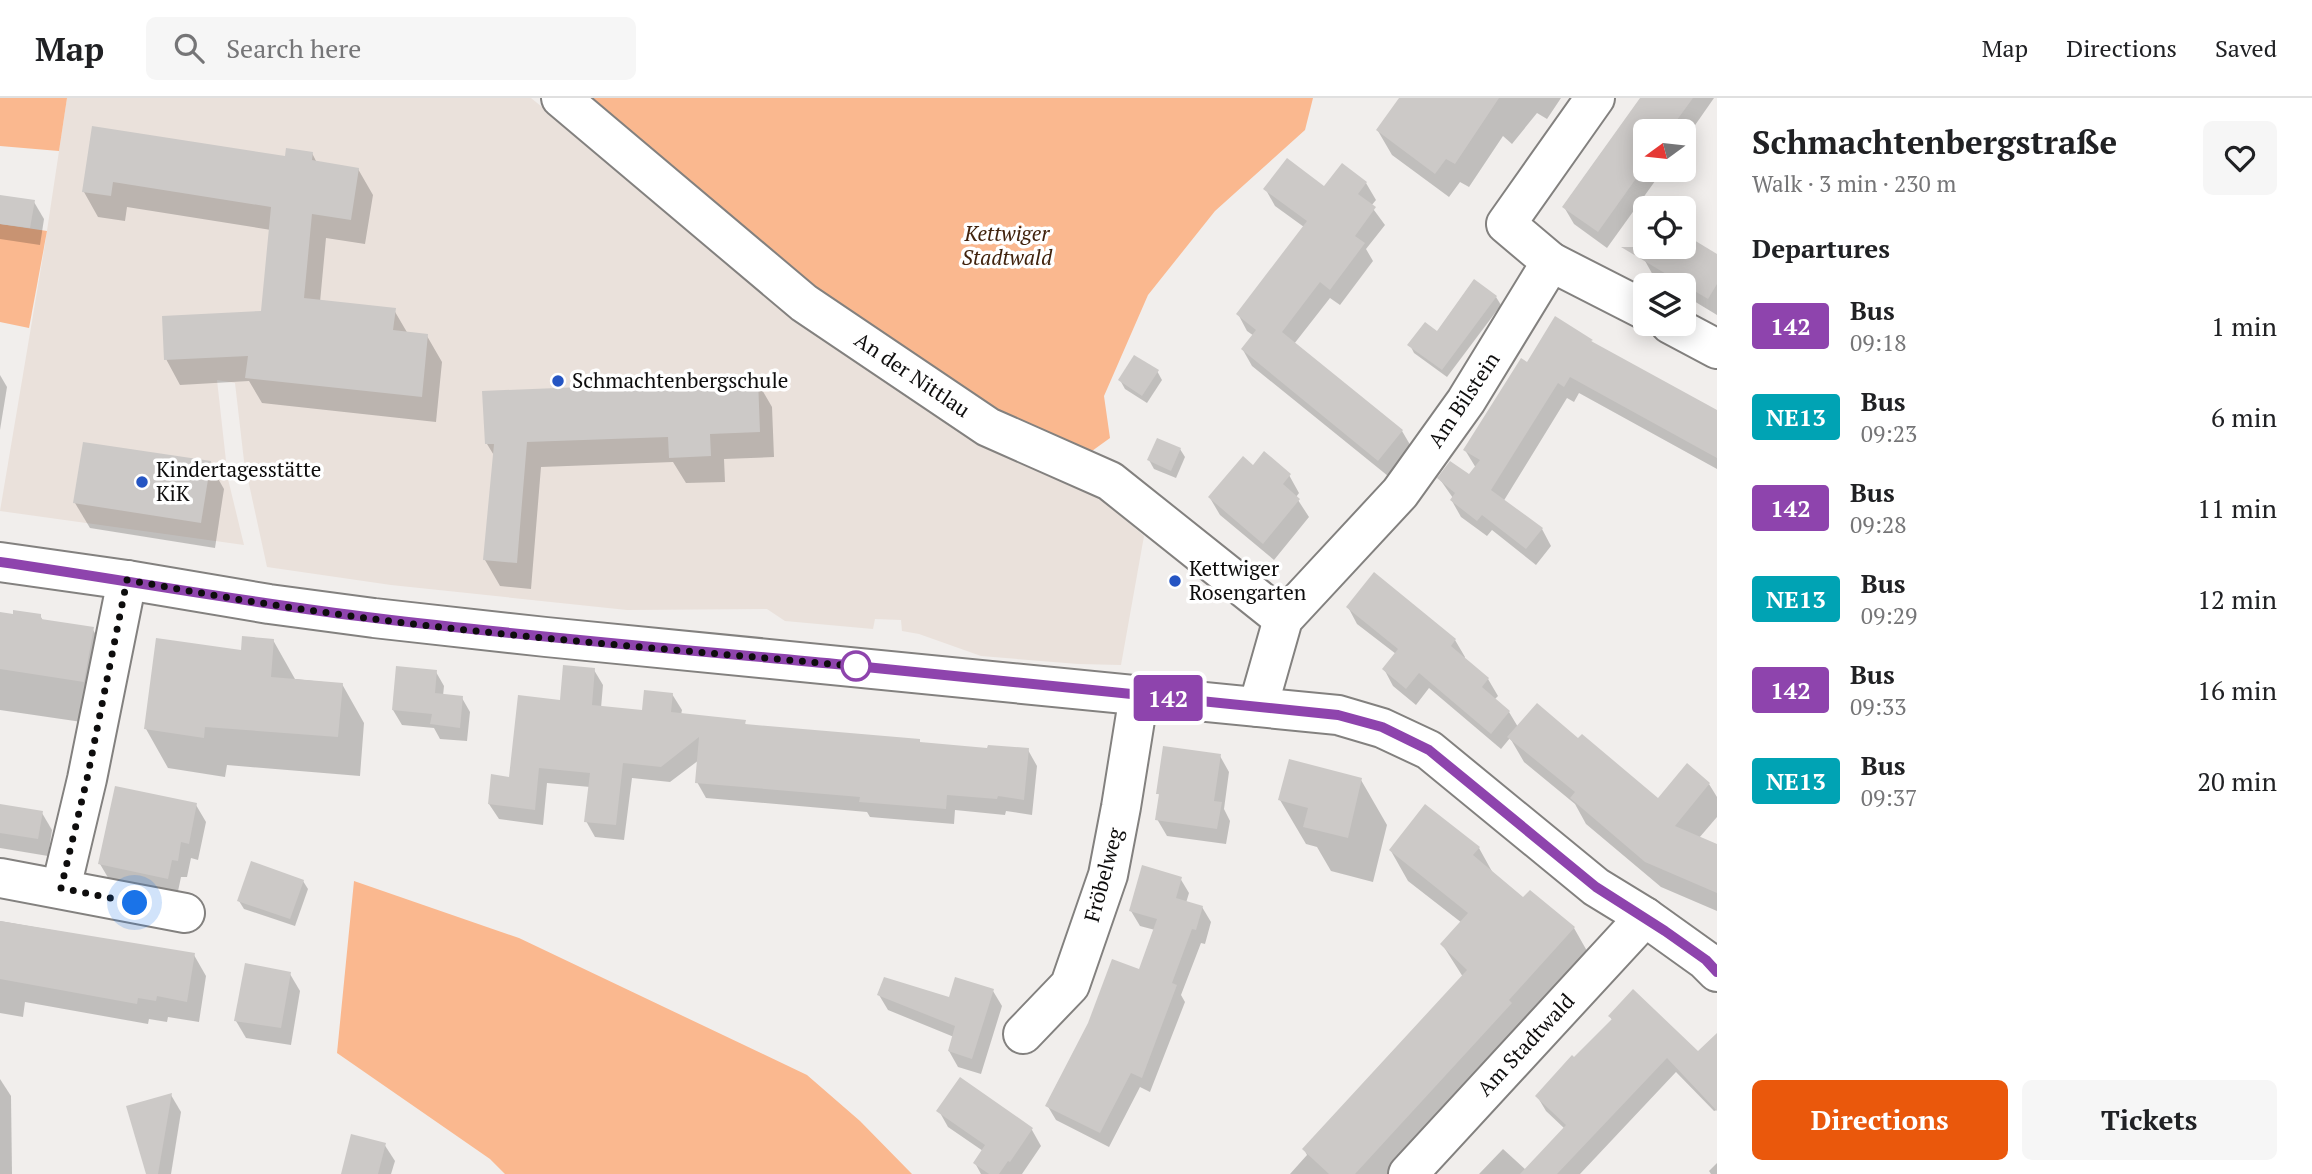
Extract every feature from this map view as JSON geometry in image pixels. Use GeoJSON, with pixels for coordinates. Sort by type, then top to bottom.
{"type":"FeatureCollection","features":[{"type":"Feature","properties":{"kind":"street","name":"An der Nittlau"},"geometry":{"type":"LineString","coordinates":[[561,98],[804,303],[988,427],[1110,481],[1283,619]]}},
{"type":"Feature","properties":{"kind":"street"},"geometry":{"type":"LineString","coordinates":[[1595,98],[1506,224],[1550,262],[1633,304]]}},
{"type":"Feature","properties":{"kind":"street","name":"Am Bilstein"},"geometry":{"type":"LineString","coordinates":[[1258,707],[1283,619],[1400,493],[1466,401],[1550,262]]}},
{"type":"Feature","properties":{"kind":"street"},"geometry":{"type":"LineString","coordinates":[[1693,336],[1717,349]]}},
{"type":"Feature","properties":{"kind":"street"},"geometry":{"type":"LineString","coordinates":[[0,562],[374,618],[1338,715],[1382,727],[1429,750],[1596,887],[1645,916],[1713,964]]}},
{"type":"Feature","properties":{"kind":"street"},"geometry":{"type":"LineString","coordinates":[[61,888],[87,779],[127,580]]}},
{"type":"Feature","properties":{"kind":"street","name":"Fröbelweg"},"geometry":{"type":"LineString","coordinates":[[1023,1034],[1070,985],[1108,875],[1139,695]]}},
{"type":"Feature","properties":{"kind":"street"},"geometry":{"type":"LineString","coordinates":[[0,878],[185,913]]}},
{"type":"Feature","properties":{"kind":"street","name":"Am Stadtwald"},"geometry":{"type":"LineString","coordinates":[[1408,1174],[1645,916]]}},
{"type":"Feature","properties":{"kind":"shaded area","name":"Schmachtenbergschule"},"geometry":{"type":"Polygon","coordinates":[[[67,98],[531,98],[816,330],[1097,495],[1144,536],[1121,665],[981,656],[919,634],[902,631],[901,620],[875,619],[873,629],[785,621],[767,609],[627,610],[391,585],[267,567],[244,461],[235,383],[217,380],[228,479],[244,545],[0,511],[67,98]]]}},
{"type":"Feature","properties":{"kind":"green space"},"geometry":{"type":"Polygon","coordinates":[[[0,98],[67,98],[59,151],[0,146],[0,98]]]}},
{"type":"Feature","properties":{"kind":"green space","name":"Kettwiger Stadtwald"},"geometry":{"type":"Polygon","coordinates":[[[579,98],[1313,98],[1305,130],[1215,211],[1148,295],[1104,396],[1110,438],[1085,456],[986,412],[800,284],[579,98]]]}},
{"type":"Feature","properties":{"kind":"green space"},"geometry":{"type":"Polygon","coordinates":[[[0,224],[47,231],[29,328],[0,322],[0,224]]]}},
{"type":"Feature","properties":{"kind":"green space"},"geometry":{"type":"Polygon","coordinates":[[[354,881],[519,938],[807,1075],[860,1121],[912,1174],[505,1174],[490,1159],[337,1053],[354,881]]]}},
{"type":"Feature","properties":{"kind":"building"},"geometry":{"type":"Polygon","coordinates":[[[1399,98],[1499,98],[1455,164],[1446,159],[1435,174],[1376,130],[1399,98]]]}},
{"type":"Feature","properties":{"kind":"building"},"geometry":{"type":"Polygon","coordinates":[[[1640,98],[1693,98],[1678,119],[1633,119],[1634,182],[1598,232],[1562,207],[1640,98]]]}},
{"type":"Feature","properties":{"kind":"building"},"geometry":{"type":"Polygon","coordinates":[[[92,126],[285,156],[286,148],[313,152],[312,160],[359,168],[351,220],[312,214],[304,298],[396,308],[393,330],[428,334],[422,397],[245,378],[248,356],[164,360],[162,316],[261,311],[271,207],[113,182],[111,196],[82,192],[92,126]]]}},
{"type":"Feature","properties":{"kind":"building"},"geometry":{"type":"Polygon","coordinates":[[[1287,158],[1324,186],[1342,163],[1367,182],[1358,194],[1376,207],[1355,236],[1365,243],[1330,290],[1320,282],[1282,332],[1403,430],[1378,461],[1241,349],[1256,330],[1236,314],[1307,221],[1263,189],[1287,158]]]}},
{"type":"Feature","properties":{"kind":"building"},"geometry":{"type":"Polygon","coordinates":[[[0,195],[35,200],[30,228],[0,224],[0,195]]]}},
{"type":"Feature","properties":{"kind":"building"},"geometry":{"type":"Polygon","coordinates":[[[1696,241],[1717,254],[1717,284],[1708,299],[1696,292],[1696,273],[1664,273],[1641,259],[1696,259],[1696,241]]]}},
{"type":"Feature","properties":{"kind":"building"},"geometry":{"type":"Polygon","coordinates":[[[1621,247],[1633,247],[1633,254],[1621,247]]]}},
{"type":"Feature","properties":{"kind":"building"},"geometry":{"type":"Polygon","coordinates":[[[1474,279],[1497,296],[1442,370],[1407,345],[1425,322],[1437,331],[1474,279]]]}},
{"type":"Feature","properties":{"kind":"building"},"geometry":{"type":"Polygon","coordinates":[[[1555,316],[1593,340],[1591,341],[1717,410],[1717,458],[1570,377],[1564,387],[1558,383],[1491,490],[1543,528],[1526,549],[1482,515],[1477,521],[1450,500],[1455,493],[1437,478],[1450,461],[1469,474],[1480,460],[1463,450],[1521,358],[1527,362],[1555,316]]]}},
{"type":"Feature","properties":{"kind":"building"},"geometry":{"type":"Polygon","coordinates":[[[1134,355],[1159,370],[1142,396],[1118,380],[1134,355]]]}},
{"type":"Feature","properties":{"kind":"building"},"geometry":{"type":"Polygon","coordinates":[[[707,377],[707,381],[758,379],[760,432],[710,434],[711,456],[669,458],[668,437],[527,442],[517,563],[483,560],[494,444],[485,444],[482,391],[680,383],[680,379],[707,377]]]}},
{"type":"Feature","properties":{"kind":"building"},"geometry":{"type":"Polygon","coordinates":[[[1157,438],[1181,448],[1171,471],[1147,460],[1157,438]]]}},
{"type":"Feature","properties":{"kind":"building","name":"Kindertagesstätte KiK"},"geometry":{"type":"Polygon","coordinates":[[[83,442],[211,461],[201,523],[73,503],[83,442]]]}},
{"type":"Feature","properties":{"kind":"building"},"geometry":{"type":"Polygon","coordinates":[[[1264,451],[1291,474],[1283,484],[1300,499],[1263,544],[1208,497],[1243,456],[1253,465],[1264,451]]]}},
{"type":"Feature","properties":{"kind":"building"},"geometry":{"type":"Polygon","coordinates":[[[1374,572],[1456,639],[1451,646],[1489,678],[1482,687],[1510,711],[1491,734],[1419,673],[1406,689],[1382,669],[1398,649],[1346,607],[1374,572]]]}},
{"type":"Feature","properties":{"kind":"building"},"geometry":{"type":"Polygon","coordinates":[[[13,610],[41,614],[41,619],[94,627],[84,682],[0,669],[0,612],[13,614],[13,610]]]}},
{"type":"Feature","properties":{"kind":"building"},"geometry":{"type":"Polygon","coordinates":[[[242,636],[274,639],[271,677],[343,683],[338,737],[205,727],[204,738],[144,729],[156,638],[241,650],[242,636]]]}},
{"type":"Feature","properties":{"kind":"building"},"geometry":{"type":"Polygon","coordinates":[[[563,665],[595,668],[592,705],[642,710],[644,690],[673,693],[671,712],[746,720],[745,724],[920,739],[920,742],[987,748],[988,745],[1029,748],[1024,800],[998,796],[997,799],[947,795],[946,809],[859,802],[860,797],[695,783],[699,737],[661,767],[623,763],[616,825],[584,822],[590,773],[539,768],[535,810],[488,804],[491,774],[509,777],[518,695],[560,700],[563,665]]]}},
{"type":"Feature","properties":{"kind":"building"},"geometry":{"type":"Polygon","coordinates":[[[396,666],[437,670],[435,693],[463,696],[460,728],[430,724],[432,714],[392,710],[396,666]]]}},
{"type":"Feature","properties":{"kind":"building"},"geometry":{"type":"Polygon","coordinates":[[[1537,703],[1578,738],[1582,734],[1658,798],[1687,763],[1710,783],[1675,826],[1717,844],[1717,893],[1645,862],[1570,798],[1575,792],[1507,737],[1537,703]]]}},
{"type":"Feature","properties":{"kind":"building"},"geometry":{"type":"Polygon","coordinates":[[[1163,746],[1221,754],[1214,801],[1222,802],[1217,829],[1155,820],[1163,746]]]}},
{"type":"Feature","properties":{"kind":"building"},"geometry":{"type":"Polygon","coordinates":[[[1289,759],[1362,778],[1348,838],[1303,827],[1308,808],[1278,800],[1289,759]]]}},
{"type":"Feature","properties":{"kind":"building"},"geometry":{"type":"Polygon","coordinates":[[[115,786],[197,803],[189,844],[181,842],[178,861],[172,860],[168,879],[98,864],[115,786]]]}},
{"type":"Feature","properties":{"kind":"building"},"geometry":{"type":"Polygon","coordinates":[[[0,804],[43,811],[38,839],[0,833],[0,804]]]}},
{"type":"Feature","properties":{"kind":"building"},"geometry":{"type":"Polygon","coordinates":[[[1425,804],[1480,847],[1473,855],[1523,897],[1530,890],[1575,927],[1509,1000],[1512,1003],[1355,1174],[1329,1174],[1302,1149],[1467,970],[1440,944],[1468,913],[1389,850],[1425,804]]]}},
{"type":"Feature","properties":{"kind":"building"},"geometry":{"type":"Polygon","coordinates":[[[251,861],[304,880],[290,919],[237,901],[251,861]]]}},
{"type":"Feature","properties":{"kind":"building"},"geometry":{"type":"Polygon","coordinates":[[[1142,865],[1182,877],[1176,898],[1203,906],[1196,930],[1192,929],[1172,983],[1177,985],[1142,1078],[1131,1073],[1100,1133],[1045,1106],[1088,1023],[1112,959],[1139,969],[1157,919],[1129,911],[1142,865]]]}},
{"type":"Feature","properties":{"kind":"building"},"geometry":{"type":"Polygon","coordinates":[[[0,921],[195,953],[187,1002],[157,996],[156,1001],[138,998],[137,1004],[0,979],[0,921]]]}},
{"type":"Feature","properties":{"kind":"building"},"geometry":{"type":"Polygon","coordinates":[[[245,963],[291,972],[281,1028],[234,1021],[245,963]]]}},
{"type":"Feature","properties":{"kind":"building"},"geometry":{"type":"Polygon","coordinates":[[[884,977],[949,997],[955,977],[994,989],[972,1059],[948,1051],[955,1026],[877,995],[884,977]]]}},
{"type":"Feature","properties":{"kind":"building"},"geometry":{"type":"Polygon","coordinates":[[[1633,989],[1698,1051],[1717,1033],[1717,1111],[1667,1058],[1557,1174],[1520,1174],[1566,1125],[1535,1096],[1572,1055],[1574,1057],[1612,1019],[1608,1016],[1633,989]]]}},
{"type":"Feature","properties":{"kind":"building"},"geometry":{"type":"Polygon","coordinates":[[[960,1077],[1033,1128],[999,1174],[989,1174],[973,1163],[985,1145],[936,1111],[960,1077]]]}},
{"type":"Feature","properties":{"kind":"building"},"geometry":{"type":"Polygon","coordinates":[[[172,1093],[158,1174],[146,1174],[126,1106],[172,1093]]]}},
{"type":"Feature","properties":{"kind":"building"},"geometry":{"type":"Polygon","coordinates":[[[351,1134],[386,1143],[378,1174],[341,1174],[351,1134]]]}},
{"type":"Feature","properties":{"kind":"bus line","name":"142"},"geometry":{"type":"LineString","coordinates":[[0,562],[374,618],[1338,715],[1382,727],[1429,750],[1596,887],[1645,916],[1706,960],[1717,972]]}},
{"type":"Feature","properties":{"kind":"place","name":"Schmachtenbergschule"},"geometry":{"type":"Point","coordinates":[558,381]}},
{"type":"Feature","properties":{"kind":"place","name":"Kindertagesstätte KiK"},"geometry":{"type":"Point","coordinates":[142,482]}},
{"type":"Feature","properties":{"kind":"place","name":"Kettwiger Rosengarten"},"geometry":{"type":"Point","coordinates":[1175,581]}},
{"type":"Feature","properties":{"kind":"route"},"geometry":{"type":"LineString","coordinates":[[135,903],[61,888],[87,779],[127,580],[269,604],[374,618],[863,667],[856,666]]}}]}
